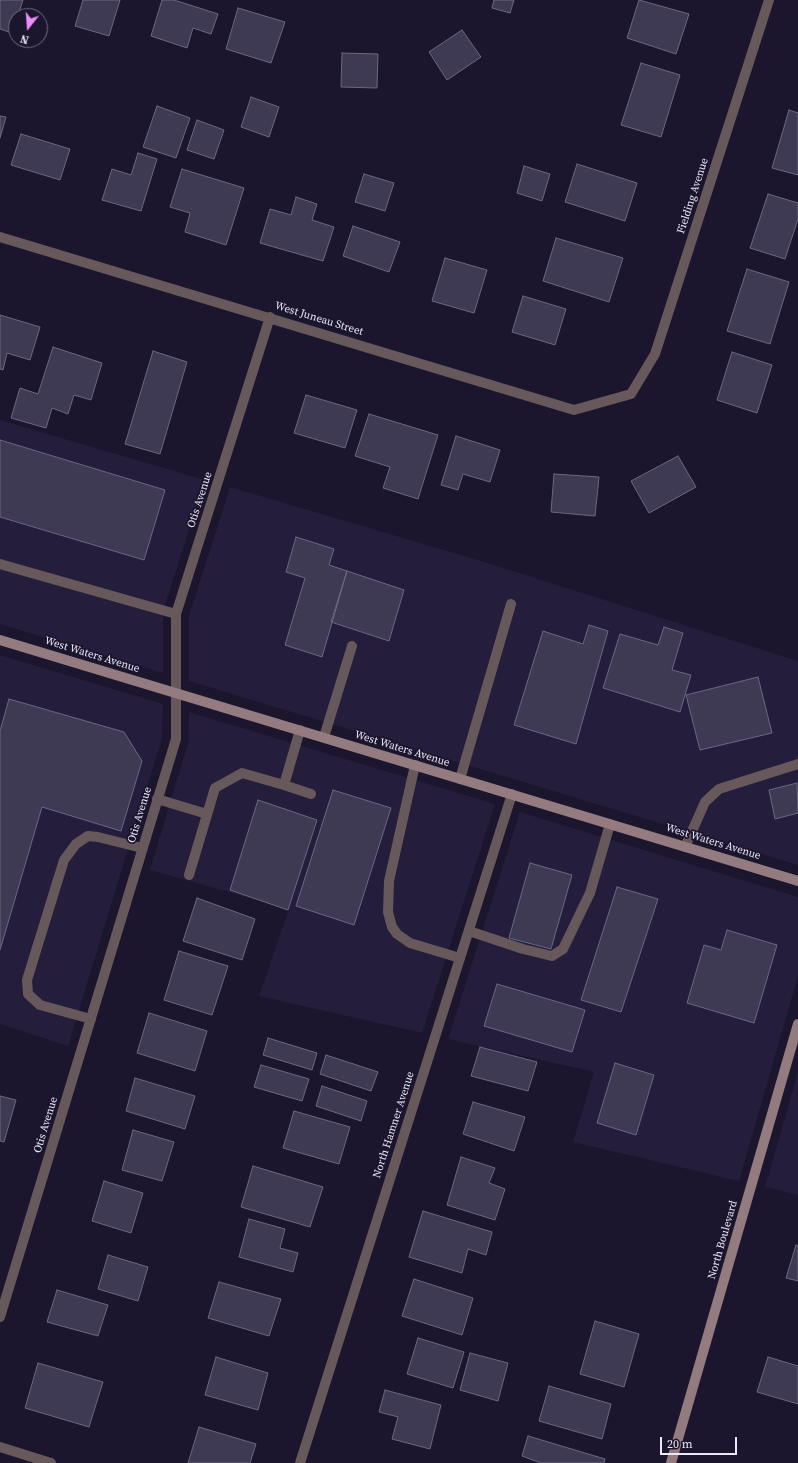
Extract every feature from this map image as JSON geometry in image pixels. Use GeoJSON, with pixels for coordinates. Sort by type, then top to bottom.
{"type":"FeatureCollection","features":[{"type":"Feature","properties":{"kind":"main road","name":"West Waters Avenue"},"geometry":{"type":"LineString","coordinates":[[0,640],[798,881]]}},
{"type":"Feature","properties":{"kind":"main road","name":"North Boulevard"},"geometry":{"type":"LineString","coordinates":[[671,1463],[798,1024]]}},
{"type":"Feature","properties":{"kind":"street","name":"Fielding Avenue"},"geometry":{"type":"LineString","coordinates":[[631,394],[656,354],[768,0]]}},
{"type":"Feature","properties":{"kind":"street","name":"West Juneau Street"},"geometry":{"type":"LineString","coordinates":[[0,237],[270,317],[574,410],[631,394]]}},
{"type":"Feature","properties":{"kind":"street","name":"Otis Avenue"},"geometry":{"type":"LineString","coordinates":[[0,1317],[176,739],[176,614],[270,317]]}},
{"type":"Feature","properties":{"kind":"street"},"geometry":{"type":"LineString","coordinates":[[0,564],[176,614]]}},
{"type":"Feature","properties":{"kind":"street"},"geometry":{"type":"LineString","coordinates":[[460,779],[511,604]]}},
{"type":"Feature","properties":{"kind":"street"},"geometry":{"type":"LineString","coordinates":[[324,737],[352,646]]}},
{"type":"Feature","properties":{"kind":"street"},"geometry":{"type":"LineString","coordinates":[[284,785],[300,730]]}},
{"type":"Feature","properties":{"kind":"street"},"geometry":{"type":"LineString","coordinates":[[685,846],[705,802],[719,789],[798,764]]}},
{"type":"Feature","properties":{"kind":"street"},"geometry":{"type":"LineString","coordinates":[[415,765],[389,881],[388,912],[392,927],[397,934],[410,943],[460,958]]}},
{"type":"Feature","properties":{"kind":"street"},"geometry":{"type":"LineString","coordinates":[[189,875],[215,788],[242,773],[311,794]]}},
{"type":"Feature","properties":{"kind":"street","name":"North Hamner Avenue"},"geometry":{"type":"LineString","coordinates":[[300,1463],[512,794]]}},
{"type":"Feature","properties":{"kind":"street"},"geometry":{"type":"LineString","coordinates":[[157,799],[207,814]]}},
{"type":"Feature","properties":{"kind":"street"},"geometry":{"type":"LineString","coordinates":[[468,931],[523,949],[552,956],[563,949],[590,893],[610,824]]}},
{"type":"Feature","properties":{"kind":"street"},"geometry":{"type":"LineString","coordinates":[[91,1019],[40,1004],[28,994],[27,980],[29,973],[64,860],[76,844],[88,836],[142,848]]}},
{"type":"Feature","properties":{"kind":"street"},"geometry":{"type":"LineString","coordinates":[[0,1448],[51,1463]]}},
{"type":"Feature","properties":{"kind":"shaded area"},"geometry":{"type":"Polygon","coordinates":[[[0,420],[205,480],[163,611],[163,673],[0,624],[0,420]]]}},
{"type":"Feature","properties":{"kind":"shaded area"},"geometry":{"type":"Polygon","coordinates":[[[230,487],[478,560],[798,661],[798,865],[189,681],[189,616],[230,487]]]}},
{"type":"Feature","properties":{"kind":"shaded area"},"geometry":{"type":"Polygon","coordinates":[[[0,655],[163,704],[162,738],[68,1046],[0,1024],[0,655]]]}},
{"type":"Feature","properties":{"kind":"shaded area"},"geometry":{"type":"Polygon","coordinates":[[[189,712],[495,804],[422,1033],[259,996],[289,909],[150,870],[188,743],[189,712]]]}},
{"type":"Feature","properties":{"kind":"shaded area"},"geometry":{"type":"Polygon","coordinates":[[[520,812],[798,897],[798,976],[739,1181],[573,1142],[594,1072],[448,1039],[520,812]]]}},
{"type":"Feature","properties":{"kind":"shaded area"},"geometry":{"type":"Polygon","coordinates":[[[798,1072],[798,1195],[765,1187],[798,1072]]]}},
{"type":"Feature","properties":{"kind":"building"},"geometry":{"type":"Polygon","coordinates":[[[0,0],[23,0],[20,8],[8,8],[8,32],[0,29],[0,0]]]}},
{"type":"Feature","properties":{"kind":"building"},"geometry":{"type":"Polygon","coordinates":[[[83,0],[120,0],[109,36],[75,26],[83,0]]]}},
{"type":"Feature","properties":{"kind":"building"},"geometry":{"type":"Polygon","coordinates":[[[162,0],[174,0],[218,14],[211,34],[193,28],[187,48],[151,36],[162,0]]]}},
{"type":"Feature","properties":{"kind":"building"},"geometry":{"type":"Polygon","coordinates":[[[494,0],[514,0],[510,13],[492,8],[494,0]]]}},
{"type":"Feature","properties":{"kind":"building"},"geometry":{"type":"Polygon","coordinates":[[[639,0],[689,14],[676,54],[627,38],[639,0]]]}},
{"type":"Feature","properties":{"kind":"building"},"geometry":{"type":"Polygon","coordinates":[[[238,8],[285,22],[271,63],[226,49],[238,8]]]}},
{"type":"Feature","properties":{"kind":"building"},"geometry":{"type":"Polygon","coordinates":[[[462,30],[481,57],[447,80],[429,52],[462,30]]]}},
{"type":"Feature","properties":{"kind":"building"},"geometry":{"type":"Polygon","coordinates":[[[342,53],[378,54],[377,88],[341,87],[342,53]]]}},
{"type":"Feature","properties":{"kind":"building"},"geometry":{"type":"Polygon","coordinates":[[[641,63],[680,75],[661,137],[621,125],[641,63]]]}},
{"type":"Feature","properties":{"kind":"building"},"geometry":{"type":"Polygon","coordinates":[[[251,97],[279,107],[269,137],[241,127],[251,97]]]}},
{"type":"Feature","properties":{"kind":"building"},"geometry":{"type":"Polygon","coordinates":[[[157,106],[190,118],[176,158],[143,147],[157,106]]]}},
{"type":"Feature","properties":{"kind":"building"},"geometry":{"type":"Polygon","coordinates":[[[789,110],[798,113],[798,175],[772,168],[789,110]]]}},
{"type":"Feature","properties":{"kind":"building"},"geometry":{"type":"Polygon","coordinates":[[[0,116],[6,117],[0,138],[0,116]]]}},
{"type":"Feature","properties":{"kind":"building"},"geometry":{"type":"Polygon","coordinates":[[[197,120],[224,130],[214,159],[187,150],[197,120]]]}},
{"type":"Feature","properties":{"kind":"building"},"geometry":{"type":"Polygon","coordinates":[[[21,134],[70,149],[60,180],[11,165],[21,134]]]}},
{"type":"Feature","properties":{"kind":"building"},"geometry":{"type":"Polygon","coordinates":[[[138,153],[157,159],[141,211],[102,200],[112,169],[131,175],[138,153]]]}},
{"type":"Feature","properties":{"kind":"building"},"geometry":{"type":"Polygon","coordinates":[[[577,164],[637,183],[625,221],[565,202],[577,164]]]}},
{"type":"Feature","properties":{"kind":"building"},"geometry":{"type":"Polygon","coordinates":[[[524,166],[550,174],[542,201],[517,193],[524,166]]]}},
{"type":"Feature","properties":{"kind":"building"},"geometry":{"type":"Polygon","coordinates":[[[182,169],[244,188],[226,245],[185,232],[190,213],[170,207],[182,169]]]}},
{"type":"Feature","properties":{"kind":"building"},"geometry":{"type":"Polygon","coordinates":[[[364,174],[394,183],[385,211],[355,202],[364,174]]]}},
{"type":"Feature","properties":{"kind":"building"},"geometry":{"type":"Polygon","coordinates":[[[768,194],[798,203],[798,219],[785,259],[750,248],[768,194]]]}},
{"type":"Feature","properties":{"kind":"building"},"geometry":{"type":"Polygon","coordinates":[[[296,197],[317,204],[312,220],[334,227],[323,261],[260,243],[270,209],[291,215],[296,197]]]}},
{"type":"Feature","properties":{"kind":"building"},"geometry":{"type":"Polygon","coordinates":[[[353,226],[400,242],[389,272],[343,256],[353,226]]]}},
{"type":"Feature","properties":{"kind":"building"},"geometry":{"type":"Polygon","coordinates":[[[556,238],[623,258],[609,302],[543,281],[556,238]]]}},
{"type":"Feature","properties":{"kind":"building"},"geometry":{"type":"Polygon","coordinates":[[[445,258],[487,270],[474,313],[432,301],[445,258]]]}},
{"type":"Feature","properties":{"kind":"building"},"geometry":{"type":"Polygon","coordinates":[[[747,269],[789,282],[770,344],[727,331],[747,269]]]}},
{"type":"Feature","properties":{"kind":"building"},"geometry":{"type":"Polygon","coordinates":[[[523,296],[566,309],[555,345],[512,332],[523,296]]]}},
{"type":"Feature","properties":{"kind":"building"},"geometry":{"type":"Polygon","coordinates":[[[0,315],[40,327],[30,360],[7,353],[3,370],[0,369],[0,315]]]}},
{"type":"Feature","properties":{"kind":"building"},"geometry":{"type":"Polygon","coordinates":[[[53,347],[102,363],[91,400],[74,395],[68,414],[52,408],[46,428],[11,418],[20,388],[38,394],[53,347]]]}},
{"type":"Feature","properties":{"kind":"building"},"geometry":{"type":"Polygon","coordinates":[[[153,351],[187,362],[160,454],[125,444],[153,351]]]}},
{"type":"Feature","properties":{"kind":"building"},"geometry":{"type":"Polygon","coordinates":[[[732,352],[772,365],[757,413],[717,400],[732,352]]]}},
{"type":"Feature","properties":{"kind":"building"},"geometry":{"type":"Polygon","coordinates":[[[306,395],[357,410],[345,448],[294,433],[306,395]]]}},
{"type":"Feature","properties":{"kind":"building"},"geometry":{"type":"Polygon","coordinates":[[[369,414],[438,435],[418,499],[383,488],[390,467],[355,456],[369,414]]]}},
{"type":"Feature","properties":{"kind":"building"},"geometry":{"type":"Polygon","coordinates":[[[456,436],[500,450],[490,482],[463,474],[458,490],[441,485],[456,436]]]}},
{"type":"Feature","properties":{"kind":"building"},"geometry":{"type":"Polygon","coordinates":[[[0,440],[165,490],[144,560],[0,517],[0,440]]]}},
{"type":"Feature","properties":{"kind":"building"},"geometry":{"type":"Polygon","coordinates":[[[678,456],[696,487],[649,513],[631,481],[678,456]]]}},
{"type":"Feature","properties":{"kind":"building"},"geometry":{"type":"Polygon","coordinates":[[[554,474],[599,477],[595,516],[551,512],[554,474]]]}},
{"type":"Feature","properties":{"kind":"building"},"geometry":{"type":"Polygon","coordinates":[[[296,537],[334,549],[329,565],[347,571],[322,657],[285,645],[305,578],[286,572],[296,537]]]}},
{"type":"Feature","properties":{"kind":"building"},"geometry":{"type":"Polygon","coordinates":[[[347,571],[404,590],[389,641],[331,622],[347,571]]]}},
{"type":"Feature","properties":{"kind":"building"},"geometry":{"type":"Polygon","coordinates":[[[589,625],[608,631],[576,744],[514,725],[543,631],[583,644],[589,625]]]}},
{"type":"Feature","properties":{"kind":"building"},"geometry":{"type":"Polygon","coordinates":[[[664,627],[683,633],[672,670],[691,675],[680,712],[603,688],[620,634],[658,645],[664,627]]]}},
{"type":"Feature","properties":{"kind":"building"},"geometry":{"type":"Polygon","coordinates":[[[758,677],[772,733],[700,750],[686,695],[758,677]]]}},
{"type":"Feature","properties":{"kind":"building"},"geometry":{"type":"Polygon","coordinates":[[[9,699],[124,732],[142,761],[121,831],[42,807],[0,950],[0,731],[9,699]]]}},
{"type":"Feature","properties":{"kind":"building"},"geometry":{"type":"Polygon","coordinates":[[[797,783],[798,813],[775,819],[769,790],[797,783]]]}},
{"type":"Feature","properties":{"kind":"building"},"geometry":{"type":"Polygon","coordinates":[[[333,790],[391,808],[354,925],[296,906],[333,790]]]}},
{"type":"Feature","properties":{"kind":"building"},"geometry":{"type":"Polygon","coordinates":[[[258,800],[317,820],[288,910],[230,890],[258,800]]]}},
{"type":"Feature","properties":{"kind":"building"},"geometry":{"type":"Polygon","coordinates":[[[530,863],[572,875],[551,949],[509,938],[530,863]]]}},
{"type":"Feature","properties":{"kind":"building"},"geometry":{"type":"Polygon","coordinates":[[[617,887],[658,899],[621,1012],[581,1000],[617,887]]]}},
{"type":"Feature","properties":{"kind":"building"},"geometry":{"type":"Polygon","coordinates":[[[197,898],[255,919],[242,960],[183,941],[197,898]]]}},
{"type":"Feature","properties":{"kind":"building"},"geometry":{"type":"Polygon","coordinates":[[[727,930],[777,945],[754,1023],[687,1003],[704,945],[721,950],[727,930]]]}},
{"type":"Feature","properties":{"kind":"building"},"geometry":{"type":"Polygon","coordinates":[[[179,951],[228,966],[212,1015],[164,1000],[179,951]]]}},
{"type":"Feature","properties":{"kind":"building"},"geometry":{"type":"Polygon","coordinates":[[[497,984],[585,1010],[572,1052],[484,1026],[497,984]]]}},
{"type":"Feature","properties":{"kind":"building"},"geometry":{"type":"Polygon","coordinates":[[[149,1013],[207,1031],[195,1071],[137,1053],[149,1013]]]}},
{"type":"Feature","properties":{"kind":"building"},"geometry":{"type":"Polygon","coordinates":[[[268,1038],[317,1053],[312,1070],[263,1055],[268,1038]]]}},
{"type":"Feature","properties":{"kind":"building"},"geometry":{"type":"Polygon","coordinates":[[[480,1047],[537,1062],[528,1091],[471,1076],[480,1047]]]}},
{"type":"Feature","properties":{"kind":"building"},"geometry":{"type":"Polygon","coordinates":[[[326,1055],[378,1072],[371,1091],[320,1074],[326,1055]]]}},
{"type":"Feature","properties":{"kind":"building"},"geometry":{"type":"Polygon","coordinates":[[[615,1063],[654,1075],[636,1135],[597,1123],[615,1063]]]}},
{"type":"Feature","properties":{"kind":"building"},"geometry":{"type":"Polygon","coordinates":[[[261,1065],[309,1079],[302,1101],[254,1087],[261,1065]]]}},
{"type":"Feature","properties":{"kind":"building"},"geometry":{"type":"Polygon","coordinates":[[[135,1078],[195,1096],[185,1129],[126,1111],[135,1078]]]}},
{"type":"Feature","properties":{"kind":"building"},"geometry":{"type":"Polygon","coordinates":[[[322,1086],[367,1101],[361,1121],[316,1106],[322,1086]]]}},
{"type":"Feature","properties":{"kind":"building"},"geometry":{"type":"Polygon","coordinates":[[[0,1096],[16,1100],[4,1142],[0,1141],[0,1096]]]}},
{"type":"Feature","properties":{"kind":"building"},"geometry":{"type":"Polygon","coordinates":[[[473,1102],[525,1117],[514,1151],[463,1134],[473,1102]]]}},
{"type":"Feature","properties":{"kind":"building"},"geometry":{"type":"Polygon","coordinates":[[[294,1111],[350,1127],[339,1164],[283,1148],[294,1111]]]}},
{"type":"Feature","properties":{"kind":"building"},"geometry":{"type":"Polygon","coordinates":[[[133,1130],[174,1142],[162,1181],[122,1170],[133,1130]]]}},
{"type":"Feature","properties":{"kind":"building"},"geometry":{"type":"Polygon","coordinates":[[[461,1157],[495,1168],[489,1183],[505,1189],[495,1220],[447,1205],[461,1157]]]}},
{"type":"Feature","properties":{"kind":"building"},"geometry":{"type":"Polygon","coordinates":[[[253,1166],[323,1187],[310,1227],[241,1207],[253,1166]]]}},
{"type":"Feature","properties":{"kind":"building"},"geometry":{"type":"Polygon","coordinates":[[[104,1181],[143,1193],[131,1233],[92,1221],[104,1181]]]}},
{"type":"Feature","properties":{"kind":"building"},"geometry":{"type":"Polygon","coordinates":[[[423,1211],[492,1232],[486,1255],[468,1249],[462,1273],[409,1257],[423,1211]]]}},
{"type":"Feature","properties":{"kind":"building"},"geometry":{"type":"Polygon","coordinates":[[[249,1219],[285,1229],[280,1248],[298,1253],[293,1272],[239,1257],[249,1219]]]}},
{"type":"Feature","properties":{"kind":"building"},"geometry":{"type":"Polygon","coordinates":[[[796,1245],[798,1246],[798,1281],[786,1278],[796,1245]]]}},
{"type":"Feature","properties":{"kind":"building"},"geometry":{"type":"Polygon","coordinates":[[[108,1255],[148,1267],[138,1301],[98,1289],[108,1255]]]}},
{"type":"Feature","properties":{"kind":"building"},"geometry":{"type":"Polygon","coordinates":[[[414,1279],[473,1298],[462,1335],[402,1316],[414,1279]]]}},
{"type":"Feature","properties":{"kind":"building"},"geometry":{"type":"Polygon","coordinates":[[[219,1282],[281,1299],[269,1336],[208,1318],[219,1282]]]}},
{"type":"Feature","properties":{"kind":"building"},"geometry":{"type":"Polygon","coordinates":[[[57,1290],[108,1305],[98,1336],[47,1322],[57,1290]]]}},
{"type":"Feature","properties":{"kind":"building"},"geometry":{"type":"Polygon","coordinates":[[[595,1321],[639,1334],[624,1387],[580,1374],[595,1321]]]}},
{"type":"Feature","properties":{"kind":"building"},"geometry":{"type":"Polygon","coordinates":[[[418,1338],[464,1352],[453,1388],[407,1374],[418,1338]]]}},
{"type":"Feature","properties":{"kind":"building"},"geometry":{"type":"Polygon","coordinates":[[[470,1353],[508,1363],[498,1401],[460,1390],[470,1353]]]}},
{"type":"Feature","properties":{"kind":"building"},"geometry":{"type":"Polygon","coordinates":[[[216,1357],[268,1373],[258,1410],[205,1395],[216,1357]]]}},
{"type":"Feature","properties":{"kind":"building"},"geometry":{"type":"Polygon","coordinates":[[[768,1357],[798,1366],[798,1404],[757,1392],[768,1357]]]}},
{"type":"Feature","properties":{"kind":"building"},"geometry":{"type":"Polygon","coordinates":[[[38,1363],[103,1382],[89,1427],[25,1408],[38,1363]]]}},
{"type":"Feature","properties":{"kind":"building"},"geometry":{"type":"Polygon","coordinates":[[[549,1386],[611,1404],[602,1439],[539,1421],[549,1386]]]}},
{"type":"Feature","properties":{"kind":"building"},"geometry":{"type":"Polygon","coordinates":[[[385,1390],[441,1405],[430,1449],[392,1439],[398,1417],[379,1412],[385,1390]]]}},
{"type":"Feature","properties":{"kind":"building"},"geometry":{"type":"Polygon","coordinates":[[[199,1427],[256,1444],[250,1463],[188,1463],[199,1427]]]}},
{"type":"Feature","properties":{"kind":"building"},"geometry":{"type":"Polygon","coordinates":[[[528,1436],[605,1459],[604,1463],[541,1463],[522,1456],[528,1436]]]}}]}
